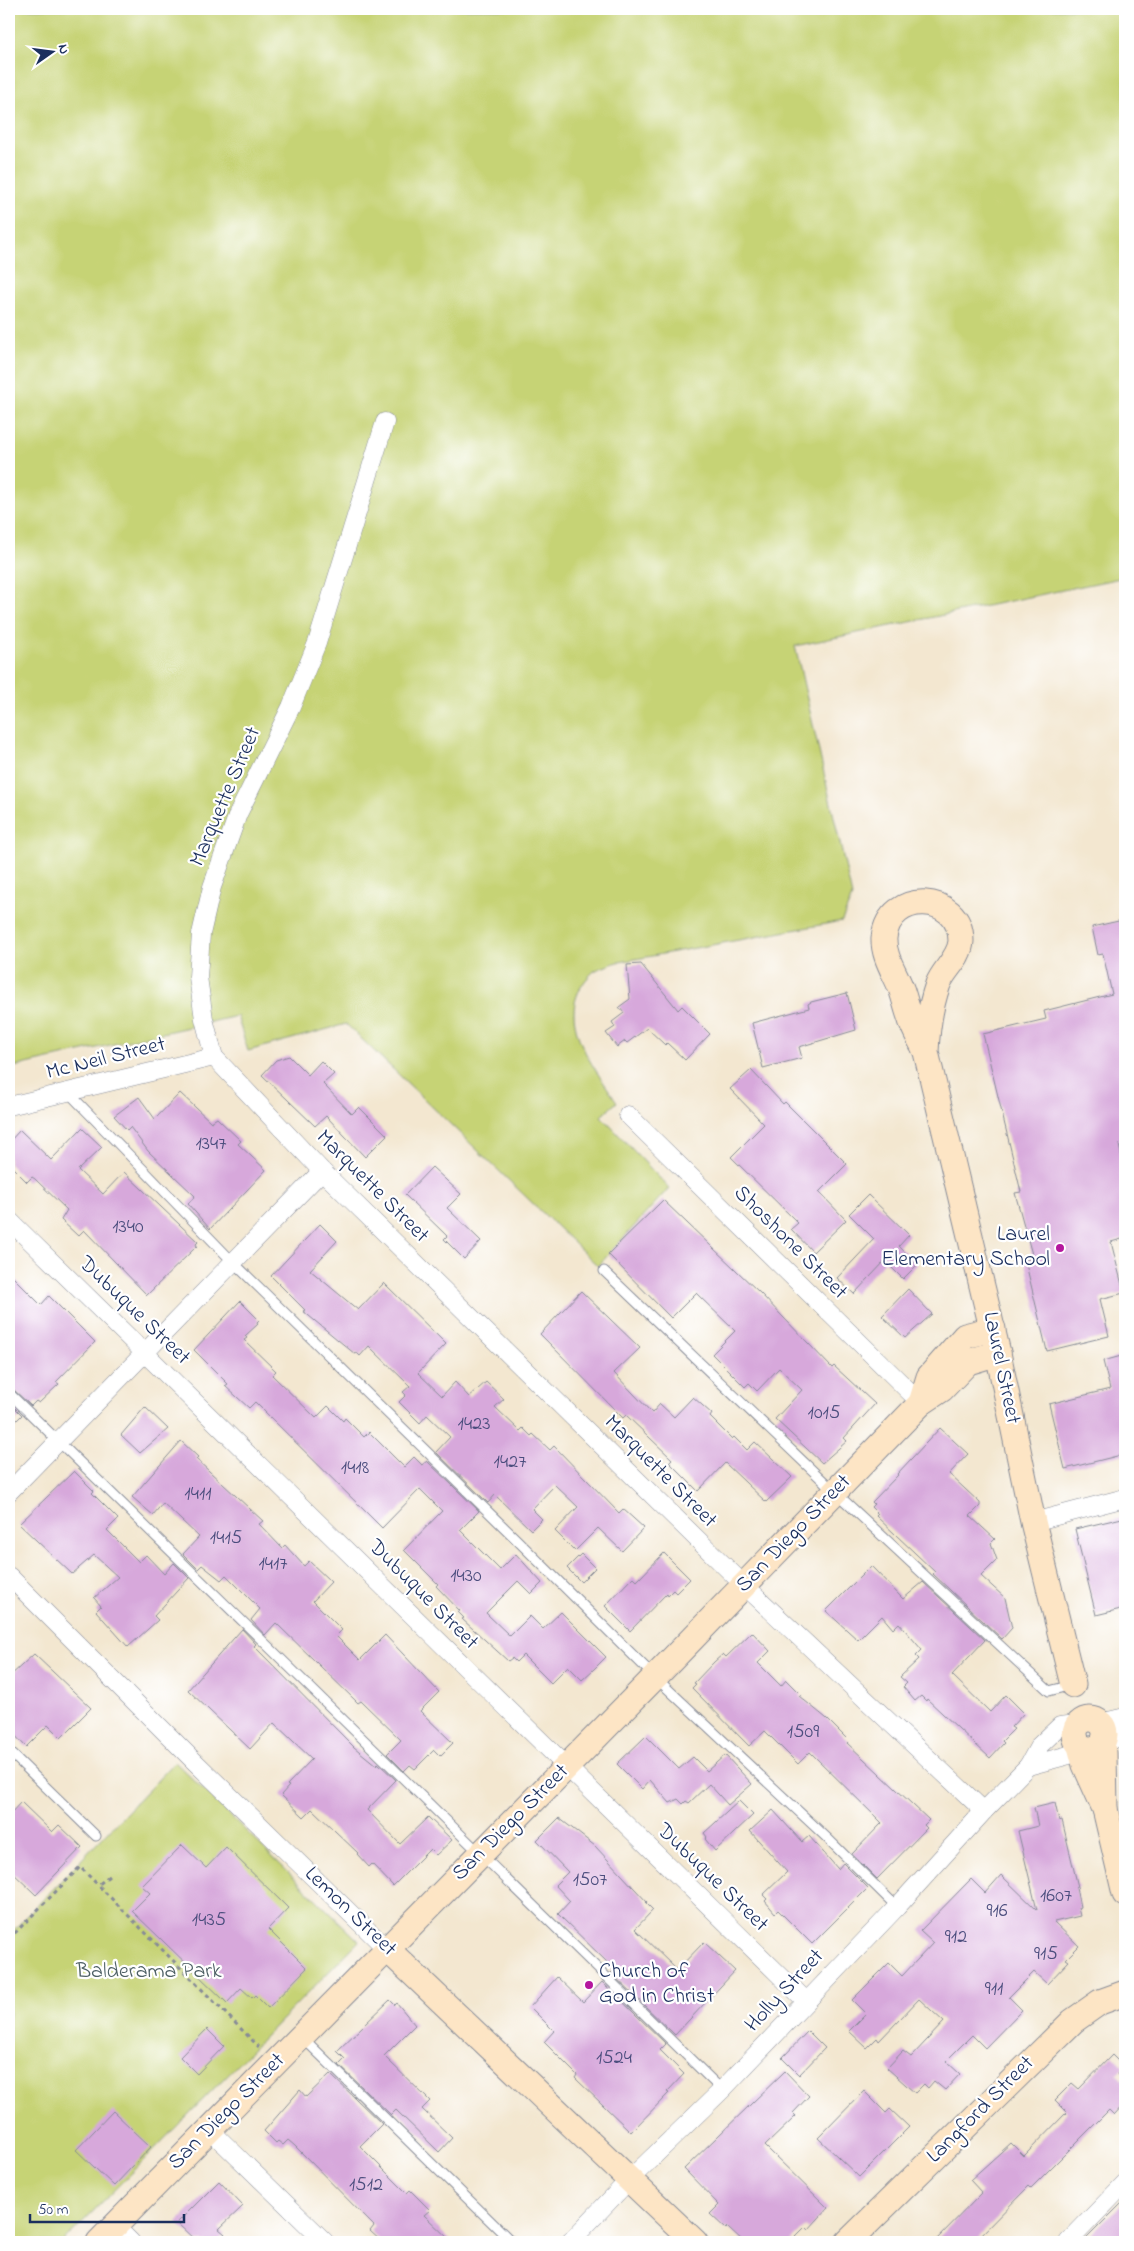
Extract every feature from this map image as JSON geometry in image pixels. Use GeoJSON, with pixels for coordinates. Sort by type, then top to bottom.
{"type":"FeatureCollection","features":[{"type":"Feature","properties":{"kind":"street","name":"Marquette Street"},"geometry":{"type":"LineString","coordinates":[[385,422],[317,643],[291,707],[238,814],[212,887],[201,934],[198,977],[204,1019],[214,1057],[322,1170],[744,1585],[984,1810]]}},
{"type":"Feature","properties":{"kind":"street"},"geometry":{"type":"LineString","coordinates":[[925,901],[947,910],[957,924],[961,941],[956,958],[939,982],[928,1020],[926,1052],[910,1019],[902,992],[886,954],[884,937],[891,916],[908,904],[925,901]]}},
{"type":"Feature","properties":{"kind":"street","name":"Laurel Street"},"geometry":{"type":"LineString","coordinates":[[926,1052],[993,1329],[1033,1522],[1073,1685],[1090,1731],[1085,1766],[1105,1808],[1125,1894]]}},
{"type":"Feature","properties":{"kind":"street","name":"Mc Neil Street"},"geometry":{"type":"LineString","coordinates":[[9,1106],[214,1057]]}},
{"type":"Feature","properties":{"kind":"street","name":"Shoshone Street"},"geometry":{"type":"LineString","coordinates":[[628,1115],[921,1403]]}},
{"type":"Feature","properties":{"kind":"street"},"geometry":{"type":"LineString","coordinates":[[9,1492],[322,1170]]}},
{"type":"Feature","properties":{"kind":"street","name":"Dubuque Street"},"geometry":{"type":"LineString","coordinates":[[9,1220],[566,1768],[806,2001]]}},
{"type":"Feature","properties":{"kind":"street","name":"San Diego Street"},"geometry":{"type":"LineString","coordinates":[[921,1403],[928,1377],[965,1336],[993,1329]]}},
{"type":"Feature","properties":{"kind":"street","name":"San Diego Street"},"geometry":{"type":"LineString","coordinates":[[115,2237],[210,2130],[655,1678],[921,1403],[942,1389],[968,1362],[998,1353]]}},
{"type":"Feature","properties":{"kind":"street"},"geometry":{"type":"LineString","coordinates":[[1033,1522],[1125,1498]]}},
{"type":"Feature","properties":{"kind":"street","name":"Lemon Street"},"geometry":{"type":"LineString","coordinates":[[9,1576],[199,1766],[388,1950],[695,2242]]}},
{"type":"Feature","properties":{"kind":"street","name":"Holly Street"},"geometry":{"type":"LineString","coordinates":[[1028,1766],[1069,1755],[1090,1731],[1125,1717]]}},
{"type":"Feature","properties":{"kind":"street","name":"Holly Street"},"geometry":{"type":"LineString","coordinates":[[570,2242],[630,2179],[722,2090],[897,1907],[984,1810],[1028,1766],[1039,1746],[1060,1726],[1125,1734]]}},
{"type":"Feature","properties":{"kind":"street","name":"Langford Street"},"geometry":{"type":"LineString","coordinates":[[848,2242],[1073,2021],[1100,2002],[1125,1993]]}},
{"type":"Feature","properties":{"kind":"street"},"geometry":{"type":"LineString","coordinates":[[210,2130],[325,2242]]}},
{"type":"Feature","properties":{"kind":"street"},"geometry":{"type":"LineString","coordinates":[[1068,2242],[1125,2183]]}},
{"type":"Feature","properties":{"kind":"lane"},"geometry":{"type":"LineString","coordinates":[[68,1092],[232,1261],[655,1678],[826,1836],[897,1907]]}},
{"type":"Feature","properties":{"kind":"lane"},"geometry":{"type":"LineString","coordinates":[[604,1271],[835,1492],[1049,1691],[1073,1685]]}},
{"type":"Feature","properties":{"kind":"lane"},"geometry":{"type":"LineString","coordinates":[[9,1393],[722,2090]]}},
{"type":"Feature","properties":{"kind":"lane"},"geometry":{"type":"LineString","coordinates":[[9,1751],[96,1836]]}},
{"type":"Feature","properties":{"kind":"lane"},"geometry":{"type":"LineString","coordinates":[[302,2037],[512,2242]]}},
{"type":"Feature","properties":{"kind":"path"},"geometry":{"type":"LineString","coordinates":[[9,1938],[80,1867],[276,2064]]}},
{"type":"Feature","properties":{"kind":"path"},"geometry":{"type":"LineString","coordinates":[[98,1885],[109,1876]]}},
{"type":"Feature","properties":{"kind":"path"},"geometry":{"type":"LineString","coordinates":[[9,1928],[13,1934]]}},
{"type":"Feature","properties":{"kind":"green space"},"geometry":{"type":"Polygon","coordinates":[[[9,9],[1125,9],[1125,577],[795,646],[852,896],[842,921],[614,963],[593,972],[580,988],[575,1005],[575,1022],[579,1039],[597,1072],[617,1102],[601,1116],[669,1188],[598,1266],[346,1024],[248,1051],[237,1016],[9,1068],[9,9]]]}},
{"type":"Feature","properties":{"kind":"green space","name":"Balderama Park"},"geometry":{"type":"Polygon","coordinates":[[[175,1762],[359,1941],[63,2242],[9,2242],[9,1935],[175,1762]]]}},
{"type":"Feature","properties":{"kind":"building"},"geometry":{"type":"Polygon","coordinates":[[[1123,920],[1125,928],[1125,1143],[1119,1145],[1125,1172],[1125,1238],[1111,1242],[1124,1293],[1100,1299],[1109,1336],[1047,1351],[1025,1260],[1033,1258],[1015,1193],[1021,1192],[983,1034],[1046,1019],[1044,1011],[1112,994],[1103,954],[1098,955],[1092,927],[1123,920]]]}},
{"type":"Feature","properties":{"kind":"building"},"geometry":{"type":"Polygon","coordinates":[[[641,964],[678,1010],[682,1006],[710,1034],[685,1060],[647,1028],[627,1043],[625,1041],[617,1047],[606,1033],[615,1027],[612,1022],[624,1013],[619,1007],[630,999],[627,965],[641,964]]]}},
{"type":"Feature","properties":{"kind":"building"},"geometry":{"type":"Polygon","coordinates":[[[847,993],[856,1030],[799,1047],[802,1058],[763,1068],[752,1023],[809,1008],[808,1004],[811,1002],[847,993]]]}},
{"type":"Feature","properties":{"kind":"building"},"geometry":{"type":"Polygon","coordinates":[[[289,1056],[308,1075],[321,1061],[334,1074],[323,1084],[352,1114],[359,1107],[387,1135],[365,1157],[326,1116],[315,1126],[262,1075],[276,1060],[289,1056]]]}},
{"type":"Feature","properties":{"kind":"building"},"geometry":{"type":"Polygon","coordinates":[[[751,1070],[783,1104],[785,1102],[847,1164],[819,1192],[846,1220],[813,1252],[791,1229],[798,1223],[731,1157],[764,1124],[730,1089],[751,1070]]]}},
{"type":"Feature","properties":{"kind":"building"},"geometry":{"type":"Polygon","coordinates":[[[180,1093],[211,1122],[217,1118],[241,1141],[238,1144],[266,1170],[210,1229],[188,1204],[195,1196],[148,1151],[130,1127],[127,1130],[114,1116],[139,1097],[155,1119],[180,1093]]]}},
{"type":"Feature","properties":{"kind":"building"},"geometry":{"type":"Polygon","coordinates":[[[82,1128],[102,1147],[78,1170],[103,1194],[124,1172],[198,1242],[197,1246],[147,1295],[84,1230],[78,1236],[61,1220],[67,1210],[35,1179],[32,1177],[27,1182],[9,1164],[9,1142],[20,1130],[51,1160],[82,1128]]]}},
{"type":"Feature","properties":{"kind":"building"},"geometry":{"type":"Polygon","coordinates":[[[432,1167],[461,1194],[447,1208],[481,1241],[464,1259],[444,1239],[447,1236],[405,1195],[432,1167]]]}},
{"type":"Feature","properties":{"kind":"building"},"geometry":{"type":"Polygon","coordinates":[[[868,1195],[909,1235],[899,1246],[917,1265],[903,1279],[885,1261],[854,1294],[837,1278],[874,1239],[849,1214],[868,1195]]]}},
{"type":"Feature","properties":{"kind":"building"},"geometry":{"type":"Polygon","coordinates":[[[663,1200],[760,1293],[832,1368],[834,1366],[875,1404],[844,1438],[847,1441],[822,1463],[775,1419],[802,1390],[779,1368],[757,1391],[749,1383],[745,1387],[712,1354],[735,1331],[696,1293],[671,1318],[608,1254],[663,1200]]]}},
{"type":"Feature","properties":{"kind":"building"},"geometry":{"type":"Polygon","coordinates":[[[320,1224],[337,1241],[310,1270],[358,1310],[384,1283],[446,1344],[418,1373],[442,1396],[455,1382],[469,1397],[486,1382],[504,1399],[495,1407],[520,1431],[523,1428],[531,1436],[533,1434],[550,1450],[554,1446],[619,1513],[623,1509],[644,1528],[622,1551],[598,1528],[575,1551],[555,1531],[578,1507],[555,1485],[532,1509],[542,1519],[531,1530],[495,1495],[488,1503],[436,1452],[450,1437],[427,1415],[420,1423],[399,1402],[406,1395],[403,1392],[410,1386],[369,1346],[360,1356],[357,1353],[355,1354],[303,1311],[305,1310],[271,1276],[320,1224]]]}},
{"type":"Feature","properties":{"kind":"building"},"geometry":{"type":"Polygon","coordinates":[[[9,1273],[41,1305],[49,1296],[95,1342],[56,1382],[59,1384],[39,1403],[36,1401],[31,1406],[9,1387],[9,1273]]]}},
{"type":"Feature","properties":{"kind":"building"},"geometry":{"type":"Polygon","coordinates":[[[908,1289],[932,1314],[905,1338],[882,1316],[908,1289]]]}},
{"type":"Feature","properties":{"kind":"building"},"geometry":{"type":"Polygon","coordinates":[[[581,1291],[640,1348],[614,1373],[652,1413],[660,1404],[674,1417],[693,1397],[712,1414],[710,1417],[732,1439],[734,1437],[747,1450],[755,1442],[792,1477],[766,1502],[725,1463],[698,1491],[669,1462],[672,1459],[626,1415],[623,1418],[540,1334],[581,1291]]]}},
{"type":"Feature","properties":{"kind":"building"},"geometry":{"type":"Polygon","coordinates":[[[240,1301],[259,1320],[258,1324],[245,1336],[247,1338],[244,1340],[276,1371],[272,1375],[316,1418],[328,1406],[343,1421],[345,1418],[364,1437],[369,1432],[404,1467],[414,1457],[422,1465],[427,1461],[479,1511],[460,1530],[500,1570],[516,1554],[542,1583],[531,1594],[518,1581],[486,1613],[510,1636],[530,1616],[543,1629],[561,1612],[606,1657],[594,1669],[582,1680],[568,1666],[551,1683],[523,1655],[516,1662],[512,1658],[508,1661],[462,1619],[464,1618],[458,1612],[460,1611],[436,1586],[438,1584],[404,1550],[442,1511],[420,1489],[382,1528],[255,1402],[249,1408],[225,1386],[228,1384],[194,1350],[240,1301]]]}},
{"type":"Feature","properties":{"kind":"building"},"geometry":{"type":"Polygon","coordinates":[[[1125,1355],[1125,1454],[1065,1469],[1049,1404],[1110,1389],[1103,1361],[1125,1355]]]}},
{"type":"Feature","properties":{"kind":"building"},"geometry":{"type":"Polygon","coordinates":[[[9,1402],[22,1415],[9,1428],[9,1402]]]}},
{"type":"Feature","properties":{"kind":"building"},"geometry":{"type":"Polygon","coordinates":[[[145,1407],[168,1429],[140,1453],[121,1435],[145,1407]]]}},
{"type":"Feature","properties":{"kind":"building"},"geometry":{"type":"Polygon","coordinates":[[[940,1428],[968,1454],[949,1474],[980,1503],[980,1506],[970,1516],[995,1539],[991,1543],[997,1560],[981,1576],[1005,1598],[1012,1628],[1002,1639],[933,1574],[935,1572],[876,1516],[878,1514],[871,1507],[874,1504],[872,1502],[940,1428]]]}},
{"type":"Feature","properties":{"kind":"building"},"geometry":{"type":"Polygon","coordinates":[[[181,1441],[198,1457],[196,1459],[263,1521],[259,1524],[282,1548],[285,1545],[304,1566],[309,1561],[331,1582],[313,1601],[342,1630],[336,1636],[360,1660],[385,1635],[439,1692],[420,1711],[453,1743],[440,1756],[434,1750],[415,1769],[410,1765],[404,1771],[387,1754],[401,1740],[361,1701],[358,1703],[276,1623],[265,1635],[251,1620],[260,1609],[226,1575],[221,1580],[202,1565],[198,1569],[183,1554],[199,1537],[163,1503],[153,1515],[132,1497],[181,1441]]]}},
{"type":"Feature","properties":{"kind":"building"},"geometry":{"type":"Polygon","coordinates":[[[74,1471],[94,1491],[92,1493],[118,1519],[107,1530],[139,1562],[146,1555],[164,1574],[174,1563],[189,1578],[154,1616],[158,1620],[128,1647],[96,1611],[101,1606],[94,1598],[118,1577],[94,1555],[72,1574],[19,1524],[74,1471]]]}},
{"type":"Feature","properties":{"kind":"building"},"geometry":{"type":"Polygon","coordinates":[[[1122,1518],[1125,1532],[1125,1608],[1096,1615],[1075,1529],[1122,1518]]]}},
{"type":"Feature","properties":{"kind":"building"},"geometry":{"type":"Polygon","coordinates":[[[664,1553],[690,1579],[676,1593],[673,1590],[668,1595],[667,1593],[630,1631],[605,1606],[633,1577],[637,1581],[664,1553]]]}},
{"type":"Feature","properties":{"kind":"building"},"geometry":{"type":"Polygon","coordinates":[[[581,1554],[595,1568],[581,1582],[567,1568],[581,1554]]]}},
{"type":"Feature","properties":{"kind":"building"},"geometry":{"type":"Polygon","coordinates":[[[871,1566],[903,1599],[923,1582],[985,1640],[952,1675],[990,1712],[1006,1695],[1024,1713],[1011,1727],[1014,1729],[1002,1741],[1004,1743],[990,1758],[927,1699],[926,1701],[921,1696],[915,1701],[903,1687],[907,1683],[900,1677],[919,1659],[916,1656],[922,1650],[899,1623],[893,1629],[882,1616],[858,1640],[826,1611],[871,1566]]]}},
{"type":"Feature","properties":{"kind":"building"},"geometry":{"type":"Polygon","coordinates":[[[242,1629],[256,1644],[254,1646],[354,1747],[376,1765],[378,1763],[396,1780],[367,1810],[400,1844],[428,1817],[452,1840],[436,1855],[430,1849],[393,1886],[372,1864],[369,1867],[358,1853],[312,1809],[304,1817],[281,1795],[289,1786],[287,1785],[312,1759],[274,1723],[250,1749],[188,1690],[242,1629]]]}},
{"type":"Feature","properties":{"kind":"building"},"geometry":{"type":"Polygon","coordinates":[[[752,1632],[770,1651],[758,1663],[781,1686],[786,1680],[801,1695],[799,1696],[826,1718],[849,1741],[847,1743],[929,1820],[924,1825],[927,1828],[877,1879],[852,1854],[882,1823],[810,1752],[798,1764],[765,1731],[749,1746],[692,1688],[696,1684],[694,1683],[714,1662],[723,1654],[726,1657],[752,1632]]]}},
{"type":"Feature","properties":{"kind":"building"},"geometry":{"type":"Polygon","coordinates":[[[34,1654],[91,1708],[61,1738],[48,1725],[26,1747],[9,1729],[9,1677],[34,1654]]]}},
{"type":"Feature","properties":{"kind":"building"},"geometry":{"type":"Polygon","coordinates":[[[646,1736],[679,1769],[693,1757],[707,1771],[725,1755],[752,1784],[728,1805],[709,1784],[689,1803],[686,1801],[683,1804],[678,1799],[670,1803],[650,1780],[642,1789],[617,1764],[646,1736]]]}},
{"type":"Feature","properties":{"kind":"building"},"geometry":{"type":"Polygon","coordinates":[[[739,1801],[753,1815],[715,1851],[705,1839],[707,1837],[704,1833],[739,1801]]]}},
{"type":"Feature","properties":{"kind":"building"},"geometry":{"type":"Polygon","coordinates":[[[21,1802],[52,1832],[59,1825],[82,1847],[36,1895],[9,1869],[9,1815],[21,1802]]]}},
{"type":"Feature","properties":{"kind":"building"},"geometry":{"type":"Polygon","coordinates":[[[1055,1803],[1059,1821],[1062,1820],[1078,1887],[1076,1888],[1080,1916],[1054,1922],[1079,1946],[1066,1959],[1069,1961],[1047,1984],[1034,1972],[1009,1997],[1022,2010],[985,2048],[972,2035],[946,2061],[960,2074],[945,2090],[934,2081],[928,2088],[924,2084],[915,2093],[887,2068],[903,2051],[911,2057],[944,2022],[919,1999],[879,2041],[877,2038],[867,2048],[849,2031],[866,2014],[852,2000],[889,1963],[902,1976],[933,1943],[920,1931],[971,1879],[985,1893],[1001,1875],[1037,1910],[1018,1831],[1038,1826],[1034,1808],[1055,1803]]]}},
{"type":"Feature","properties":{"kind":"building"},"geometry":{"type":"Polygon","coordinates":[[[773,1810],[802,1842],[809,1836],[838,1869],[843,1863],[868,1888],[812,1944],[778,1910],[775,1913],[765,1901],[767,1899],[763,1895],[787,1872],[750,1831],[773,1810]]]}},
{"type":"Feature","properties":{"kind":"building"},"geometry":{"type":"Polygon","coordinates":[[[559,1818],[595,1846],[647,1902],[653,1910],[635,1929],[677,1970],[704,1942],[735,1971],[675,2035],[611,1973],[614,1970],[610,1965],[558,1914],[570,1901],[555,1885],[568,1872],[537,1840],[559,1818]]]}},
{"type":"Feature","properties":{"kind":"building"},"geometry":{"type":"Polygon","coordinates":[[[182,1845],[206,1868],[226,1847],[288,1908],[268,1929],[307,1968],[268,2008],[255,1995],[252,1998],[241,1988],[227,2003],[132,1911],[150,1893],[142,1886],[182,1845]]]}},
{"type":"Feature","properties":{"kind":"building"},"geometry":{"type":"Polygon","coordinates":[[[557,1977],[583,2002],[602,1982],[666,2044],[660,2050],[684,2074],[667,2092],[669,2093],[631,2132],[575,2078],[577,2075],[544,2042],[554,2031],[530,2007],[557,1977]]]}},
{"type":"Feature","properties":{"kind":"building"},"geometry":{"type":"Polygon","coordinates":[[[390,2000],[395,2005],[397,2003],[415,2025],[384,2056],[430,2101],[422,2109],[452,2138],[439,2152],[396,2110],[391,2115],[339,2065],[345,2059],[337,2051],[390,2000]]]}},
{"type":"Feature","properties":{"kind":"building"},"geometry":{"type":"Polygon","coordinates":[[[207,2029],[224,2046],[197,2074],[180,2057],[207,2029]]]}},
{"type":"Feature","properties":{"kind":"building"},"geometry":{"type":"Polygon","coordinates":[[[808,2031],[825,2048],[799,2075],[782,2058],[808,2031]]]}},
{"type":"Feature","properties":{"kind":"building"},"geometry":{"type":"Polygon","coordinates":[[[1112,2055],[1124,2067],[1117,2074],[1125,2083],[1125,2103],[1114,2115],[1109,2110],[1031,2188],[1029,2186],[974,2242],[934,2242],[982,2193],[970,2180],[1011,2143],[1024,2156],[1067,2112],[1055,2100],[1072,2083],[1079,2089],[1112,2055]]]}},
{"type":"Feature","properties":{"kind":"building"},"geometry":{"type":"Polygon","coordinates":[[[785,2071],[809,2096],[793,2113],[796,2116],[765,2146],[828,2208],[808,2230],[805,2227],[790,2242],[744,2242],[710,2214],[719,2205],[684,2169],[785,2071]]]}},
{"type":"Feature","properties":{"kind":"building"},"geometry":{"type":"Polygon","coordinates":[[[330,2074],[382,2124],[360,2146],[407,2193],[410,2190],[430,2210],[424,2215],[452,2242],[382,2242],[370,2231],[374,2226],[295,2146],[288,2140],[283,2145],[278,2141],[276,2143],[264,2131],[300,2090],[306,2097],[330,2074]]]}},
{"type":"Feature","properties":{"kind":"building"},"geometry":{"type":"Polygon","coordinates":[[[864,2091],[886,2113],[890,2109],[909,2127],[859,2177],[818,2138],[864,2091]]]}},
{"type":"Feature","properties":{"kind":"building"},"geometry":{"type":"Polygon","coordinates":[[[113,2111],[151,2147],[114,2186],[76,2150],[113,2111]]]}},
{"type":"Feature","properties":{"kind":"building"},"geometry":{"type":"Polygon","coordinates":[[[219,2181],[243,2206],[219,2229],[225,2234],[217,2242],[197,2242],[177,2223],[219,2181]]]}},
{"type":"Feature","properties":{"kind":"building"},"geometry":{"type":"Polygon","coordinates":[[[1125,2200],[1125,2232],[1115,2242],[1083,2242],[1125,2200]]]}},
{"type":"Feature","properties":{"kind":"place","name":"Laurel Elementary School"},"geometry":{"type":"Point","coordinates":[1060,1248]}},
{"type":"Feature","properties":{"kind":"place","name":"Church of God in Christ"},"geometry":{"type":"Point","coordinates":[589,1985]}}]}
